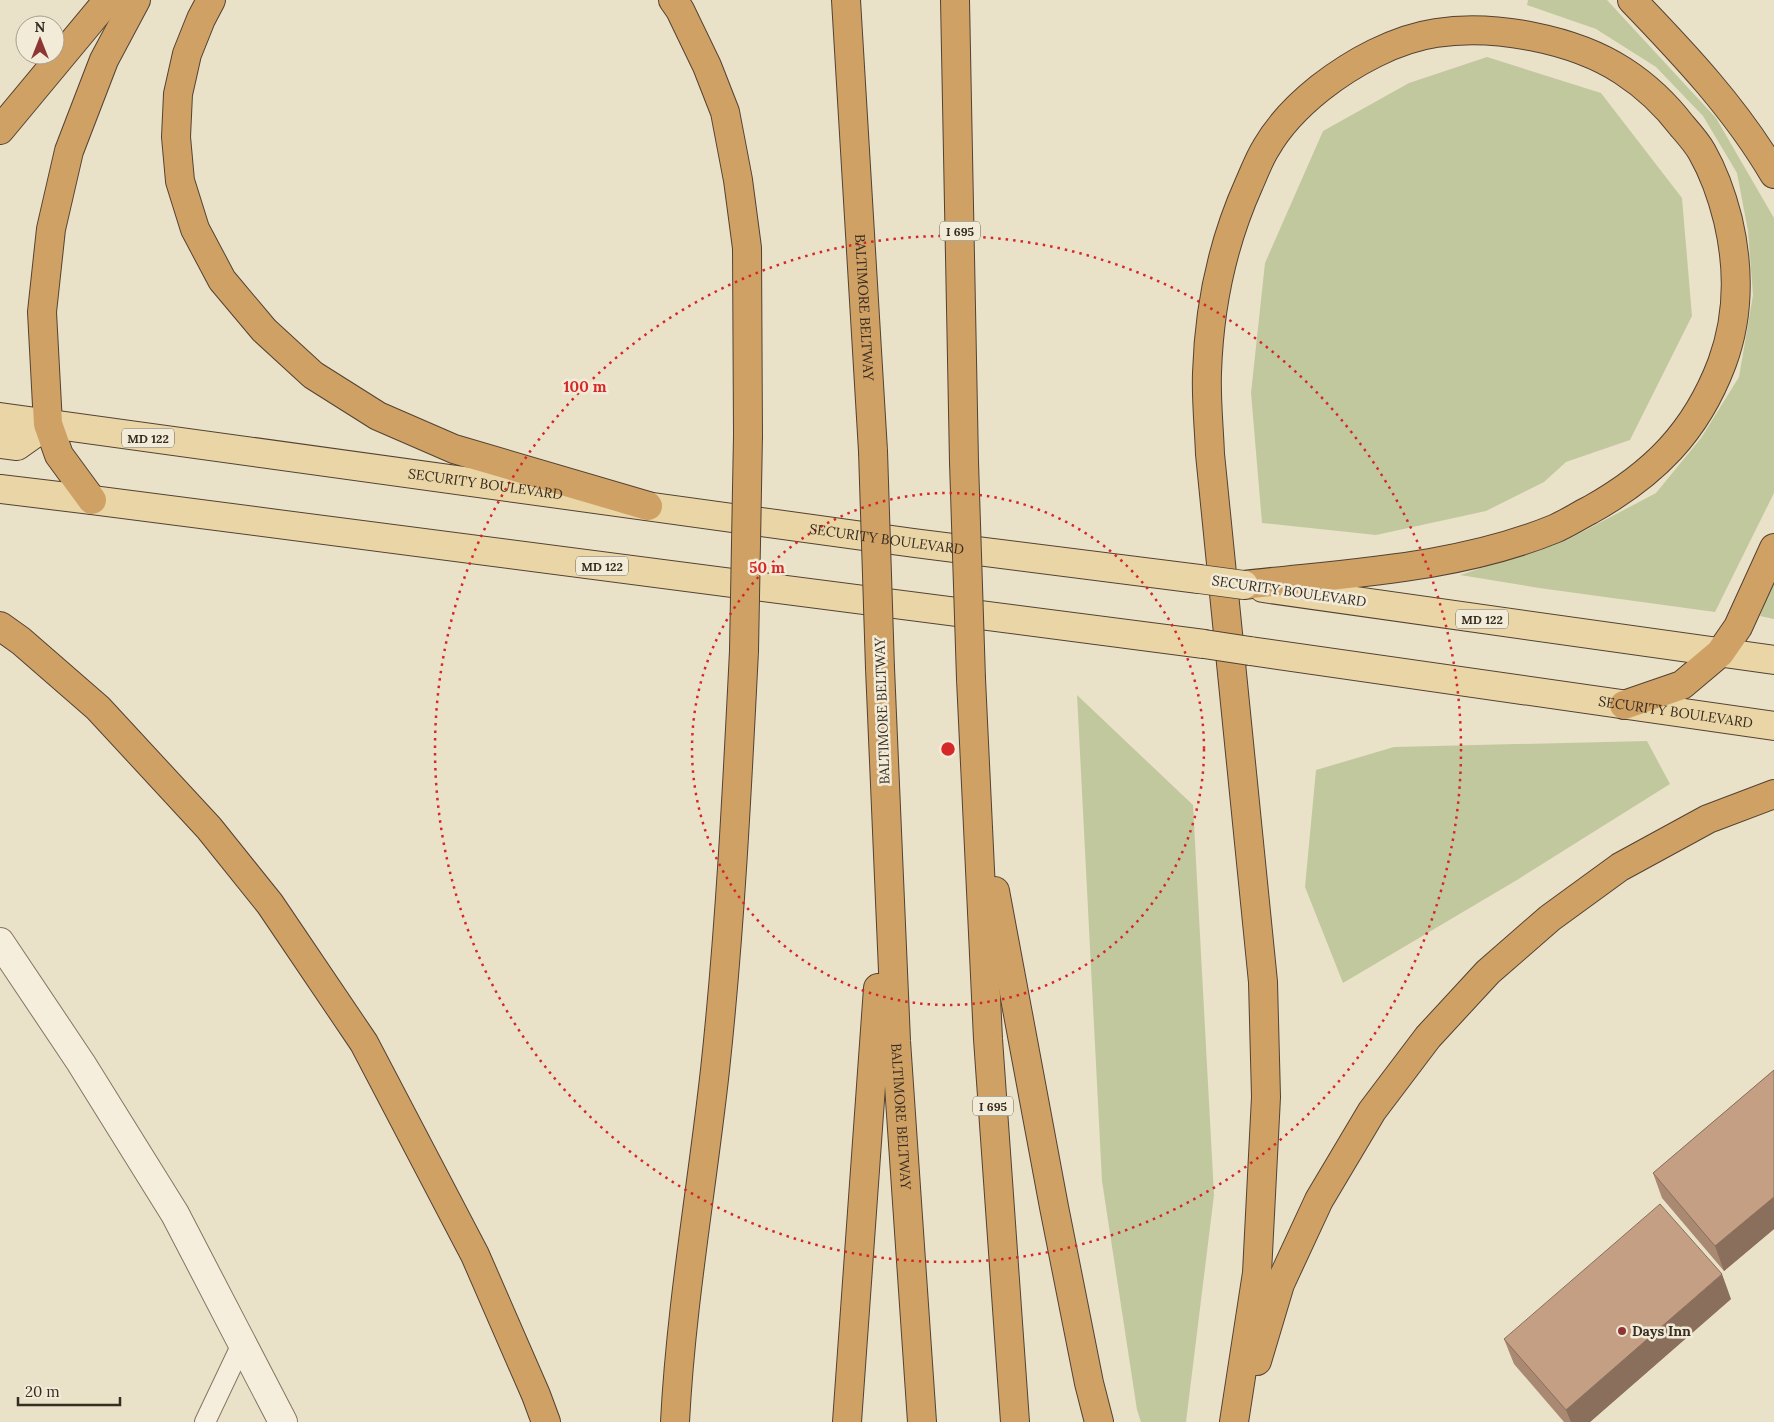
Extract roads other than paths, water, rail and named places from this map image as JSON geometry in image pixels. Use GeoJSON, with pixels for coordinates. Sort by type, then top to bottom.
{"type":"FeatureCollection","features":[{"type":"Feature","properties":{"kind":"highway"},"geometry":{"type":"LineString","coordinates":[[0,130],[108,0]]}},
{"type":"Feature","properties":{"kind":"highway"},"geometry":{"type":"LineString","coordinates":[[92,500],[59,454],[48,424],[42,312],[51,229],[68,151],[104,60],[136,0]]}},
{"type":"Feature","properties":{"kind":"highway"},"geometry":{"type":"LineString","coordinates":[[211,0],[201,19],[188,54],[178,94],[176,137],[180,181],[195,229],[222,280],[264,330],[313,375],[378,416],[454,449],[648,506]]}},
{"type":"Feature","properties":{"kind":"highway"},"geometry":{"type":"LineString","coordinates":[[673,0],[680,10],[725,112],[738,180],[747,248],[748,435],[744,652],[737,799],[726,954],[715,1072],[689,1260],[680,1345],[675,1422]]}},
{"type":"Feature","properties":{"kind":"highway","name":"BALTIMORE BELTWAY"},"geometry":{"type":"LineString","coordinates":[[846,0],[873,450],[896,1041],[922,1422]]}},
{"type":"Feature","properties":{"kind":"highway","name":"I 695"},"geometry":{"type":"LineString","coordinates":[[955,0],[964,462],[971,679],[988,1038],[1015,1422]]}},
{"type":"Feature","properties":{"kind":"highway"},"geometry":{"type":"LineString","coordinates":[[1632,0],[1715,90],[1762,154],[1774,174]]}},
{"type":"Feature","properties":{"kind":"highway"},"geometry":{"type":"LineString","coordinates":[[1234,1422],[1257,1273],[1266,1097],[1263,982],[1210,454],[1207,374],[1212,313],[1220,264],[1235,215],[1266,148],[1300,104],[1343,70],[1390,46],[1434,33],[1480,30],[1515,34],[1575,48],[1622,70],[1666,105],[1700,149],[1722,197],[1735,248],[1736,300],[1729,344],[1712,390],[1690,427],[1658,462],[1618,494],[1557,528],[1504,546],[1432,564],[1244,585]]}},
{"type":"Feature","properties":{"kind":"highway"},"geometry":{"type":"LineString","coordinates":[[1624,705],[1682,685],[1720,653],[1738,627],[1774,548]]}},
{"type":"Feature","properties":{"kind":"highway"},"geometry":{"type":"LineString","coordinates":[[0,626],[21,641],[105,715],[209,828],[276,912],[364,1042],[475,1255],[546,1422]]}},
{"type":"Feature","properties":{"kind":"highway"},"geometry":{"type":"LineString","coordinates":[[976,789],[1056,1217],[1089,1383],[1099,1422]]}},
{"type":"Feature","properties":{"kind":"highway"},"geometry":{"type":"LineString","coordinates":[[1239,1422],[1280,1284],[1319,1200],[1372,1111],[1428,1037],[1495,966],[1550,918],[1620,867],[1708,819],[1774,794]]}},
{"type":"Feature","properties":{"kind":"highway"},"geometry":{"type":"LineString","coordinates":[[847,1422],[888,852]]}},
{"type":"Feature","properties":{"kind":"main road","name":"SECURITY BOULEVARD"},"geometry":{"type":"LineString","coordinates":[[0,417],[914,543],[1244,585],[1774,660]]}},
{"type":"Feature","properties":{"kind":"main road"},"geometry":{"type":"LineString","coordinates":[[0,444],[17,446],[48,424]]}},
{"type":"Feature","properties":{"kind":"main road","name":"SECURITY BOULEVARD"},"geometry":{"type":"LineString","coordinates":[[0,490],[92,500],[1204,644],[1774,726]]}},
{"type":"Feature","properties":{"kind":"street"},"geometry":{"type":"LineString","coordinates":[[0,942],[81,1063],[175,1214],[283,1422]]}},
{"type":"Feature","properties":{"kind":"lane"},"geometry":{"type":"LineString","coordinates":[[205,1422],[242,1344]]}},
{"type":"Feature","properties":{"kind":"place","name":"Days Inn"},"geometry":{"type":"Point","coordinates":[1622,1331]}}]}
